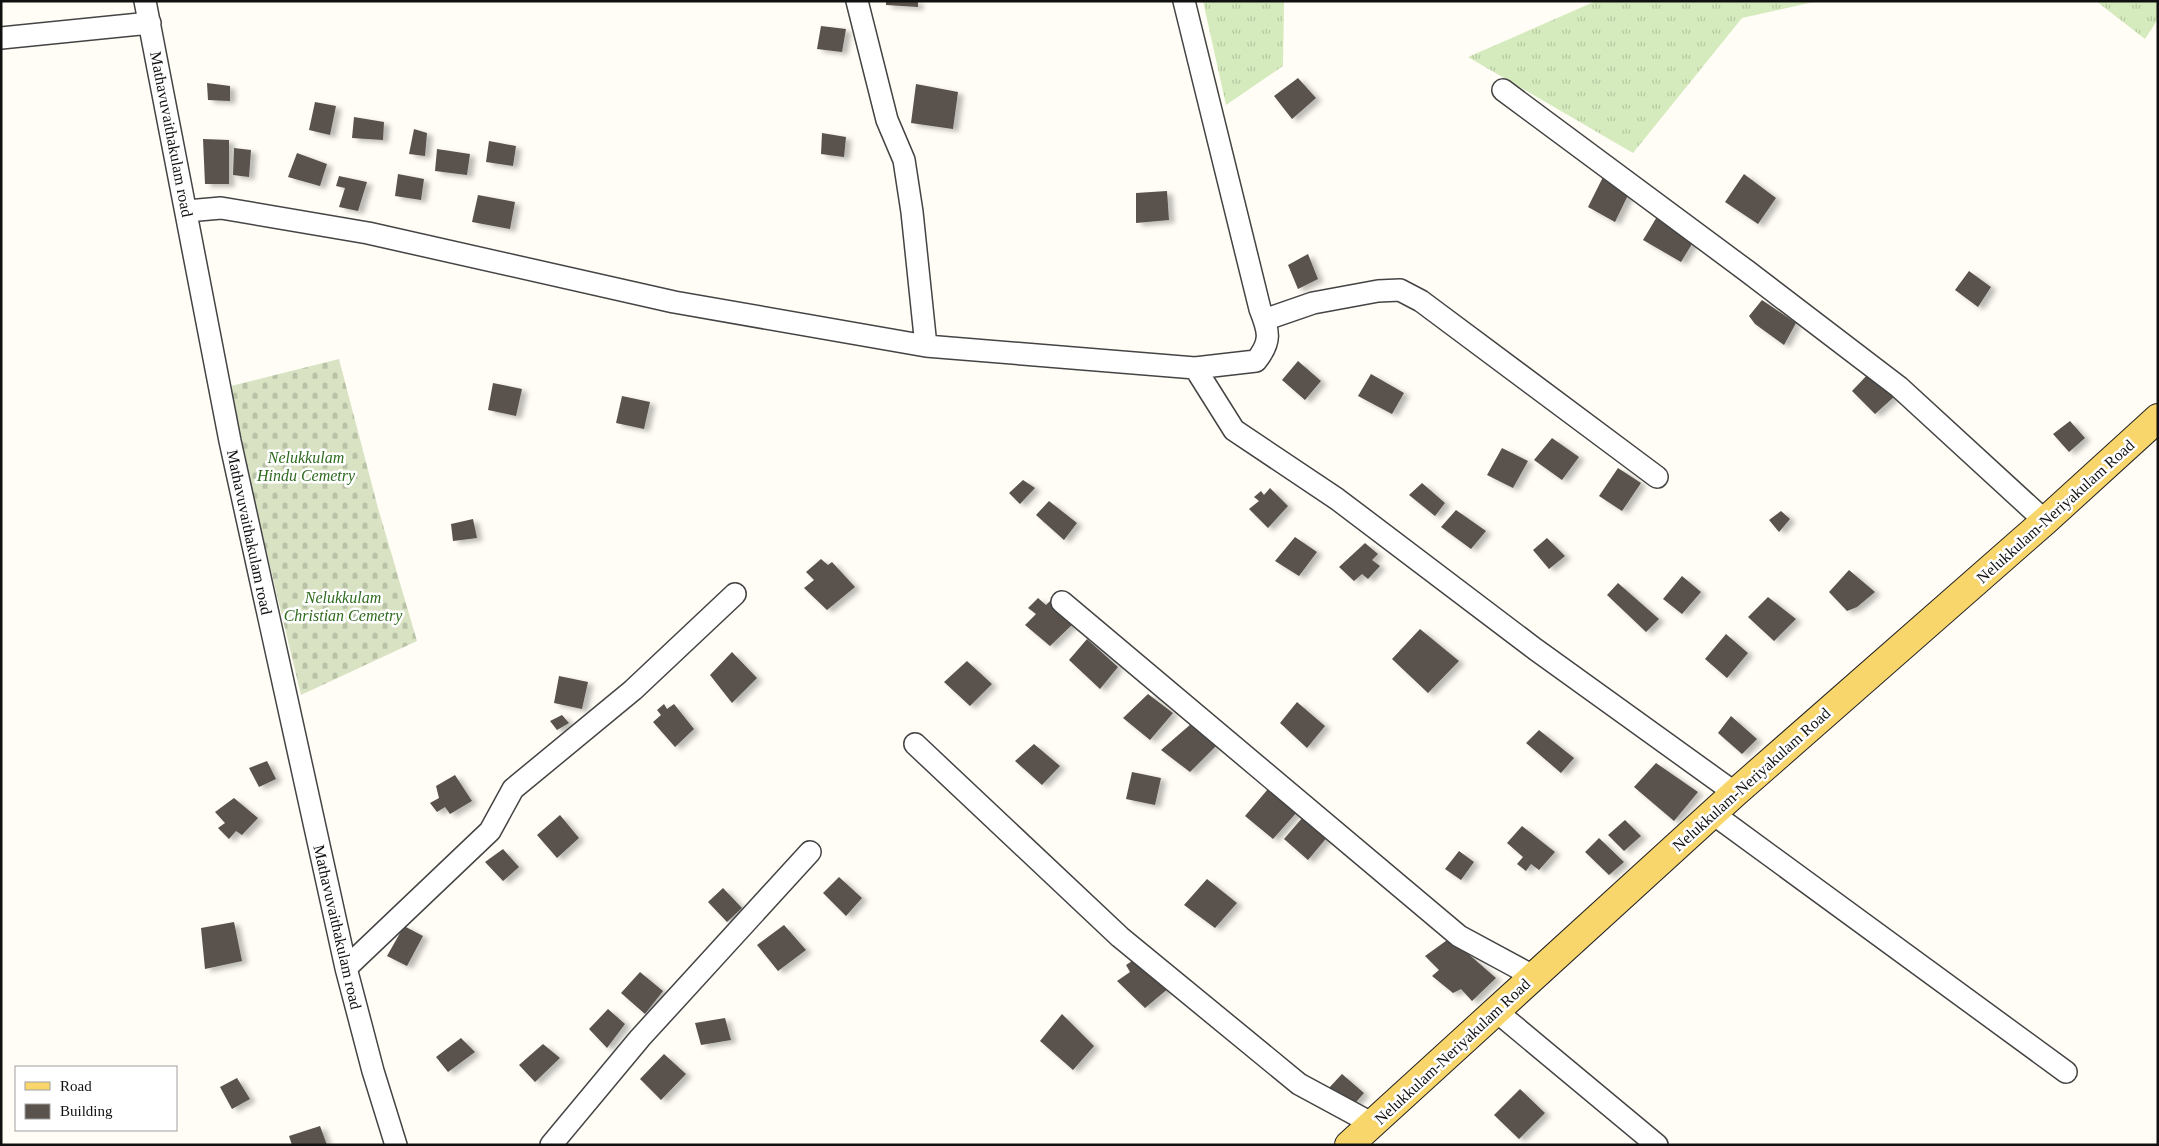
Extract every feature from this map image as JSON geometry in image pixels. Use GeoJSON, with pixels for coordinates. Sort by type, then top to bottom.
{"type":"FeatureCollection","features":[{"type":"Feature","properties":{"kind":"main road","name":"Nelukkulam-Neriyakulam Road"},"geometry":{"type":"LineString","coordinates":[[1349,1145],[1712,813],[2045,521],[2158,418]]}},
{"type":"Feature","properties":{"kind":"street","name":"Mathavuvaithakulam road"},"geometry":{"type":"LineString","coordinates":[[145,1],[230,441],[346,968],[372,1071],[396,1145]]}},
{"type":"Feature","properties":{"kind":"street"},"geometry":{"type":"LineString","coordinates":[[857,1],[887,120],[904,160],[912,212],[926,346]]}},
{"type":"Feature","properties":{"kind":"street"},"geometry":{"type":"LineString","coordinates":[[187,211],[221,208],[368,233],[674,302],[926,346],[1195,368],[1256,361],[1267,343],[1268,336],[1184,1]]}},
{"type":"Feature","properties":{"kind":"street"},"geometry":{"type":"LineString","coordinates":[[1,38],[150,24]]}},
{"type":"Feature","properties":{"kind":"street"},"geometry":{"type":"LineString","coordinates":[[1503,90],[1747,271],[1899,387],[2045,521]]}},
{"type":"Feature","properties":{"kind":"street"},"geometry":{"type":"LineString","coordinates":[[1264,320],[1313,303],[1378,291],[1400,290],[1421,301],[1657,477]]}},
{"type":"Feature","properties":{"kind":"street"},"geometry":{"type":"LineString","coordinates":[[1195,368],[1234,430],[1337,499],[1535,649],[1735,793]]}},
{"type":"Feature","properties":{"kind":"street"},"geometry":{"type":"LineString","coordinates":[[346,968],[490,831],[513,790],[632,690],[735,594]]}},
{"type":"Feature","properties":{"kind":"street"},"geometry":{"type":"LineString","coordinates":[[1062,602],[1459,936],[1533,976]]}},
{"type":"Feature","properties":{"kind":"street"},"geometry":{"type":"LineString","coordinates":[[915,744],[1120,937],[1299,1084],[1373,1124]]}},
{"type":"Feature","properties":{"kind":"street"},"geometry":{"type":"LineString","coordinates":[[1712,813],[2066,1072]]}},
{"type":"Feature","properties":{"kind":"street"},"geometry":{"type":"LineString","coordinates":[[551,1145],[640,1038],[810,852]]}},
{"type":"Feature","properties":{"kind":"street"},"geometry":{"type":"LineString","coordinates":[[1496,1011],[1657,1145]]}},
{"type":"Feature","properties":{"kind":"green space"},"geometry":{"type":"Polygon","coordinates":[[[1203,1],[1284,1],[1283,66],[1226,105],[1203,1]]]}},
{"type":"Feature","properties":{"kind":"green space"},"geometry":{"type":"Polygon","coordinates":[[[1596,1],[1818,1],[1742,18],[1633,153],[1468,57],[1596,1]]]}},
{"type":"Feature","properties":{"kind":"green space"},"geometry":{"type":"Polygon","coordinates":[[[2096,1],[2158,1],[2158,19],[2145,39],[2096,1]]]}},
{"type":"Feature","properties":{"kind":"green space"},"geometry":{"type":"Polygon","coordinates":[[[339,359],[378,508],[417,641],[301,695],[227,387],[339,359]]]}},
{"type":"Feature","properties":{"kind":"building"},"geometry":{"type":"Polygon","coordinates":[[[886,1],[918,1],[918,7],[886,5],[886,1]]]}},
{"type":"Feature","properties":{"kind":"building"},"geometry":{"type":"Polygon","coordinates":[[[821,26],[846,29],[842,52],[817,49],[821,26]]]}},
{"type":"Feature","properties":{"kind":"building"},"geometry":{"type":"Polygon","coordinates":[[[1298,78],[1316,98],[1292,119],[1274,96],[1298,78]]]}},
{"type":"Feature","properties":{"kind":"building"},"geometry":{"type":"Polygon","coordinates":[[[207,83],[230,86],[230,101],[208,100],[207,83]]]}},
{"type":"Feature","properties":{"kind":"building"},"geometry":{"type":"Polygon","coordinates":[[[916,84],[958,92],[953,129],[911,123],[916,84]]]}},
{"type":"Feature","properties":{"kind":"building"},"geometry":{"type":"Polygon","coordinates":[[[315,102],[336,106],[330,135],[309,130],[315,102]]]}},
{"type":"Feature","properties":{"kind":"building"},"geometry":{"type":"Polygon","coordinates":[[[354,117],[384,122],[383,140],[352,138],[354,117]]]}},
{"type":"Feature","properties":{"kind":"building"},"geometry":{"type":"Polygon","coordinates":[[[414,129],[427,133],[425,156],[409,154],[414,129]]]}},
{"type":"Feature","properties":{"kind":"building"},"geometry":{"type":"Polygon","coordinates":[[[822,133],[846,137],[844,157],[821,154],[822,133]]]}},
{"type":"Feature","properties":{"kind":"building"},"geometry":{"type":"Polygon","coordinates":[[[203,139],[229,140],[229,184],[205,184],[203,139]]]}},
{"type":"Feature","properties":{"kind":"building"},"geometry":{"type":"Polygon","coordinates":[[[489,141],[516,146],[513,166],[486,162],[489,141]]]}},
{"type":"Feature","properties":{"kind":"building"},"geometry":{"type":"Polygon","coordinates":[[[234,148],[251,150],[249,177],[233,175],[234,148]]]}},
{"type":"Feature","properties":{"kind":"building"},"geometry":{"type":"Polygon","coordinates":[[[437,149],[470,154],[467,175],[435,171],[437,149]]]}},
{"type":"Feature","properties":{"kind":"building"},"geometry":{"type":"Polygon","coordinates":[[[297,153],[327,164],[320,186],[288,177],[297,153]]]}},
{"type":"Feature","properties":{"kind":"building"},"geometry":{"type":"Polygon","coordinates":[[[398,174],[424,179],[421,200],[395,196],[398,174]]]}},
{"type":"Feature","properties":{"kind":"building"},"geometry":{"type":"Polygon","coordinates":[[[1744,174],[1776,198],[1758,224],[1725,202],[1744,174]]]}},
{"type":"Feature","properties":{"kind":"building"},"geometry":{"type":"Polygon","coordinates":[[[1604,175],[1631,189],[1615,222],[1588,207],[1604,175]]]}},
{"type":"Feature","properties":{"kind":"building"},"geometry":{"type":"Polygon","coordinates":[[[339,176],[367,182],[358,211],[339,207],[345,188],[336,186],[339,176]]]}},
{"type":"Feature","properties":{"kind":"building"},"geometry":{"type":"Polygon","coordinates":[[[1167,191],[1169,220],[1136,223],[1136,193],[1167,191]]]}},
{"type":"Feature","properties":{"kind":"building"},"geometry":{"type":"Polygon","coordinates":[[[478,195],[515,202],[510,229],[472,222],[478,195]]]}},
{"type":"Feature","properties":{"kind":"building"},"geometry":{"type":"Polygon","coordinates":[[[1658,215],[1695,239],[1681,262],[1643,240],[1658,215]]]}},
{"type":"Feature","properties":{"kind":"building"},"geometry":{"type":"Polygon","coordinates":[[[1308,254],[1318,279],[1298,289],[1288,265],[1308,254]]]}},
{"type":"Feature","properties":{"kind":"building"},"geometry":{"type":"Polygon","coordinates":[[[1969,271],[1991,287],[1978,307],[1955,290],[1969,271]]]}},
{"type":"Feature","properties":{"kind":"building"},"geometry":{"type":"Polygon","coordinates":[[[1762,300],[1796,323],[1784,345],[1755,324],[1749,316],[1762,300]]]}},
{"type":"Feature","properties":{"kind":"building"},"geometry":{"type":"Polygon","coordinates":[[[1298,361],[1321,381],[1305,400],[1282,380],[1298,361]]]}},
{"type":"Feature","properties":{"kind":"building"},"geometry":{"type":"Polygon","coordinates":[[[1870,372],[1895,396],[1875,414],[1852,391],[1870,372]]]}},
{"type":"Feature","properties":{"kind":"building"},"geometry":{"type":"Polygon","coordinates":[[[1371,374],[1404,393],[1392,414],[1358,396],[1371,374]]]}},
{"type":"Feature","properties":{"kind":"building"},"geometry":{"type":"Polygon","coordinates":[[[493,383],[522,389],[516,416],[488,410],[493,383]]]}},
{"type":"Feature","properties":{"kind":"building"},"geometry":{"type":"Polygon","coordinates":[[[622,396],[650,402],[644,429],[616,423],[622,396]]]}},
{"type":"Feature","properties":{"kind":"building"},"geometry":{"type":"Polygon","coordinates":[[[2070,421],[2085,438],[2069,452],[2053,434],[2070,421]]]}},
{"type":"Feature","properties":{"kind":"building"},"geometry":{"type":"Polygon","coordinates":[[[1552,438],[1579,457],[1562,480],[1534,460],[1552,438]]]}},
{"type":"Feature","properties":{"kind":"building"},"geometry":{"type":"Polygon","coordinates":[[[1502,448],[1528,461],[1513,488],[1487,475],[1502,448]]]}},
{"type":"Feature","properties":{"kind":"building"},"geometry":{"type":"Polygon","coordinates":[[[1618,468],[1641,483],[1622,511],[1599,496],[1618,468]]]}},
{"type":"Feature","properties":{"kind":"building"},"geometry":{"type":"Polygon","coordinates":[[[1023,480],[1035,488],[1020,504],[1009,493],[1023,480]]]}},
{"type":"Feature","properties":{"kind":"building"},"geometry":{"type":"Polygon","coordinates":[[[1422,483],[1445,503],[1435,516],[1409,495],[1422,483]]]}},
{"type":"Feature","properties":{"kind":"building"},"geometry":{"type":"Polygon","coordinates":[[[1270,488],[1288,506],[1268,528],[1249,509],[1259,501],[1254,497],[1261,491],[1264,495],[1270,488]]]}},
{"type":"Feature","properties":{"kind":"building"},"geometry":{"type":"Polygon","coordinates":[[[1049,501],[1077,523],[1064,540],[1036,515],[1049,501]]]}},
{"type":"Feature","properties":{"kind":"building"},"geometry":{"type":"Polygon","coordinates":[[[1456,510],[1486,531],[1471,549],[1441,527],[1456,510]]]}},
{"type":"Feature","properties":{"kind":"building"},"geometry":{"type":"Polygon","coordinates":[[[1781,511],[1790,519],[1779,532],[1769,520],[1781,511]]]}},
{"type":"Feature","properties":{"kind":"building"},"geometry":{"type":"Polygon","coordinates":[[[473,519],[477,538],[453,541],[451,524],[473,519]]]}},
{"type":"Feature","properties":{"kind":"building"},"geometry":{"type":"Polygon","coordinates":[[[1295,537],[1317,552],[1299,576],[1275,561],[1295,537]]]}},
{"type":"Feature","properties":{"kind":"building"},"geometry":{"type":"Polygon","coordinates":[[[1547,538],[1565,556],[1549,569],[1533,550],[1547,538]]]}},
{"type":"Feature","properties":{"kind":"building"},"geometry":{"type":"Polygon","coordinates":[[[1365,543],[1378,554],[1372,560],[1380,566],[1368,579],[1362,574],[1354,581],[1339,567],[1365,543]]]}},
{"type":"Feature","properties":{"kind":"building"},"geometry":{"type":"Polygon","coordinates":[[[821,559],[828,565],[832,562],[855,587],[827,610],[804,588],[814,580],[806,572],[821,559]]]}},
{"type":"Feature","properties":{"kind":"building"},"geometry":{"type":"Polygon","coordinates":[[[1849,570],[1875,592],[1857,607],[1847,611],[1829,592],[1849,570]]]}},
{"type":"Feature","properties":{"kind":"building"},"geometry":{"type":"Polygon","coordinates":[[[1682,576],[1701,592],[1682,614],[1663,599],[1682,576]]]}},
{"type":"Feature","properties":{"kind":"building"},"geometry":{"type":"Polygon","coordinates":[[[1618,583],[1659,619],[1646,632],[1607,595],[1618,583]]]}},
{"type":"Feature","properties":{"kind":"building"},"geometry":{"type":"Polygon","coordinates":[[[1768,597],[1796,619],[1774,641],[1748,617],[1768,597]]]}},
{"type":"Feature","properties":{"kind":"building"},"geometry":{"type":"Polygon","coordinates":[[[1038,598],[1046,605],[1051,600],[1075,622],[1050,646],[1025,625],[1036,614],[1028,608],[1038,598]]]}},
{"type":"Feature","properties":{"kind":"building"},"geometry":{"type":"Polygon","coordinates":[[[1420,629],[1459,661],[1428,693],[1392,659],[1420,629]]]}},
{"type":"Feature","properties":{"kind":"building"},"geometry":{"type":"Polygon","coordinates":[[[1726,634],[1748,653],[1727,678],[1705,659],[1726,634]]]}},
{"type":"Feature","properties":{"kind":"building"},"geometry":{"type":"Polygon","coordinates":[[[1087,639],[1118,667],[1100,689],[1069,660],[1087,639]]]}},
{"type":"Feature","properties":{"kind":"building"},"geometry":{"type":"Polygon","coordinates":[[[732,652],[757,678],[732,703],[710,675],[732,652]]]}},
{"type":"Feature","properties":{"kind":"building"},"geometry":{"type":"Polygon","coordinates":[[[967,661],[992,684],[970,706],[944,682],[967,661]]]}},
{"type":"Feature","properties":{"kind":"building"},"geometry":{"type":"Polygon","coordinates":[[[559,676],[588,682],[582,709],[554,703],[559,676]]]}},
{"type":"Feature","properties":{"kind":"building"},"geometry":{"type":"Polygon","coordinates":[[[1148,694],[1173,713],[1150,740],[1123,718],[1148,694]]]}},
{"type":"Feature","properties":{"kind":"building"},"geometry":{"type":"Polygon","coordinates":[[[1297,702],[1325,726],[1307,748],[1280,723],[1297,702]]]}},
{"type":"Feature","properties":{"kind":"building"},"geometry":{"type":"Polygon","coordinates":[[[664,704],[667,709],[674,704],[694,729],[675,747],[653,722],[661,715],[657,710],[664,704]]]}},
{"type":"Feature","properties":{"kind":"building"},"geometry":{"type":"Polygon","coordinates":[[[562,715],[569,723],[557,730],[550,721],[562,715]]]}},
{"type":"Feature","properties":{"kind":"building"},"geometry":{"type":"Polygon","coordinates":[[[1731,716],[1757,739],[1742,754],[1718,733],[1731,716]]]}},
{"type":"Feature","properties":{"kind":"building"},"geometry":{"type":"Polygon","coordinates":[[[1191,724],[1216,746],[1190,772],[1161,750],[1191,724]]]}},
{"type":"Feature","properties":{"kind":"building"},"geometry":{"type":"Polygon","coordinates":[[[1539,730],[1574,758],[1561,773],[1526,743],[1539,730]]]}},
{"type":"Feature","properties":{"kind":"building"},"geometry":{"type":"Polygon","coordinates":[[[1034,744],[1060,766],[1042,785],[1015,761],[1034,744]]]}},
{"type":"Feature","properties":{"kind":"building"},"geometry":{"type":"Polygon","coordinates":[[[267,761],[276,779],[259,787],[249,768],[267,761]]]}},
{"type":"Feature","properties":{"kind":"building"},"geometry":{"type":"Polygon","coordinates":[[[1656,763],[1698,792],[1674,821],[1634,787],[1656,763]]]}},
{"type":"Feature","properties":{"kind":"building"},"geometry":{"type":"Polygon","coordinates":[[[1132,772],[1161,778],[1155,805],[1126,799],[1132,772]]]}},
{"type":"Feature","properties":{"kind":"building"},"geometry":{"type":"Polygon","coordinates":[[[455,775],[472,801],[450,814],[445,807],[437,812],[430,803],[439,798],[436,786],[455,775]]]}},
{"type":"Feature","properties":{"kind":"building"},"geometry":{"type":"Polygon","coordinates":[[[1268,789],[1297,812],[1273,839],[1245,816],[1268,789]]]}},
{"type":"Feature","properties":{"kind":"building"},"geometry":{"type":"Polygon","coordinates":[[[234,798],[258,818],[242,835],[236,831],[229,839],[218,828],[225,823],[215,812],[234,798]]]}},
{"type":"Feature","properties":{"kind":"building"},"geometry":{"type":"Polygon","coordinates":[[[560,815],[579,838],[557,858],[537,835],[560,815]]]}},
{"type":"Feature","properties":{"kind":"building"},"geometry":{"type":"Polygon","coordinates":[[[1303,817],[1329,835],[1308,860],[1284,839],[1303,817]]]}},
{"type":"Feature","properties":{"kind":"building"},"geometry":{"type":"Polygon","coordinates":[[[1625,820],[1641,836],[1624,851],[1608,835],[1625,820]]]}},
{"type":"Feature","properties":{"kind":"building"},"geometry":{"type":"Polygon","coordinates":[[[1522,826],[1555,852],[1539,870],[1531,864],[1526,871],[1517,864],[1523,857],[1507,843],[1522,826]]]}},
{"type":"Feature","properties":{"kind":"building"},"geometry":{"type":"Polygon","coordinates":[[[1599,838],[1624,862],[1609,875],[1585,852],[1599,838]]]}},
{"type":"Feature","properties":{"kind":"building"},"geometry":{"type":"Polygon","coordinates":[[[503,849],[519,867],[503,881],[485,862],[503,849]]]}},
{"type":"Feature","properties":{"kind":"building"},"geometry":{"type":"Polygon","coordinates":[[[1459,851],[1474,862],[1461,880],[1445,869],[1459,851]]]}},
{"type":"Feature","properties":{"kind":"building"},"geometry":{"type":"Polygon","coordinates":[[[839,877],[862,898],[846,916],[823,893],[839,877]]]}},
{"type":"Feature","properties":{"kind":"building"},"geometry":{"type":"Polygon","coordinates":[[[1207,879],[1237,903],[1215,928],[1184,905],[1207,879]]]}},
{"type":"Feature","properties":{"kind":"building"},"geometry":{"type":"Polygon","coordinates":[[[723,888],[742,908],[727,922],[708,902],[723,888]]]}},
{"type":"Feature","properties":{"kind":"building"},"geometry":{"type":"Polygon","coordinates":[[[234,922],[242,961],[205,969],[201,928],[234,922]]]}},
{"type":"Feature","properties":{"kind":"building"},"geometry":{"type":"Polygon","coordinates":[[[784,925],[806,950],[778,971],[757,945],[784,925]]]}},
{"type":"Feature","properties":{"kind":"building"},"geometry":{"type":"Polygon","coordinates":[[[404,926],[423,936],[407,966],[387,956],[404,926]]]}},
{"type":"Feature","properties":{"kind":"building"},"geometry":{"type":"Polygon","coordinates":[[[1450,938],[1496,978],[1472,1001],[1461,989],[1453,993],[1432,976],[1439,970],[1425,956],[1450,938]]]}},
{"type":"Feature","properties":{"kind":"building"},"geometry":{"type":"Polygon","coordinates":[[[1135,959],[1170,987],[1145,1008],[1117,981],[1130,972],[1126,965],[1135,959]]]}},
{"type":"Feature","properties":{"kind":"building"},"geometry":{"type":"Polygon","coordinates":[[[640,972],[663,991],[645,1014],[621,993],[640,972]]]}},
{"type":"Feature","properties":{"kind":"building"},"geometry":{"type":"Polygon","coordinates":[[[608,1009],[625,1024],[607,1048],[589,1029],[608,1009]]]}},
{"type":"Feature","properties":{"kind":"building"},"geometry":{"type":"Polygon","coordinates":[[[1062,1014],[1094,1046],[1073,1070],[1040,1041],[1062,1014]]]}},
{"type":"Feature","properties":{"kind":"building"},"geometry":{"type":"Polygon","coordinates":[[[725,1018],[731,1040],[701,1045],[695,1023],[725,1018]]]}},
{"type":"Feature","properties":{"kind":"building"},"geometry":{"type":"Polygon","coordinates":[[[461,1038],[475,1052],[448,1072],[436,1057],[461,1038]]]}},
{"type":"Feature","properties":{"kind":"building"},"geometry":{"type":"Polygon","coordinates":[[[543,1044],[560,1058],[535,1082],[519,1065],[543,1044]]]}},
{"type":"Feature","properties":{"kind":"building"},"geometry":{"type":"Polygon","coordinates":[[[664,1054],[686,1074],[661,1100],[640,1079],[664,1054]]]}},
{"type":"Feature","properties":{"kind":"building"},"geometry":{"type":"Polygon","coordinates":[[[1342,1074],[1364,1093],[1350,1109],[1327,1090],[1342,1074]]]}},
{"type":"Feature","properties":{"kind":"building"},"geometry":{"type":"Polygon","coordinates":[[[237,1078],[250,1099],[232,1109],[220,1087],[237,1078]]]}},
{"type":"Feature","properties":{"kind":"building"},"geometry":{"type":"Polygon","coordinates":[[[1520,1089],[1545,1113],[1519,1139],[1494,1115],[1520,1089]]]}},
{"type":"Feature","properties":{"kind":"building"},"geometry":{"type":"Polygon","coordinates":[[[320,1126],[327,1145],[292,1145],[289,1136],[320,1126]]]}},
{"type":"Feature","properties":{"kind":"park label","name":"Nelukkulam Hindu Cemetry"},"geometry":{"type":"Point","coordinates":[306,466]}},
{"type":"Feature","properties":{"kind":"park label","name":"Nelukkulam Christian Cemetry"},"geometry":{"type":"Point","coordinates":[343,606]}}]}
